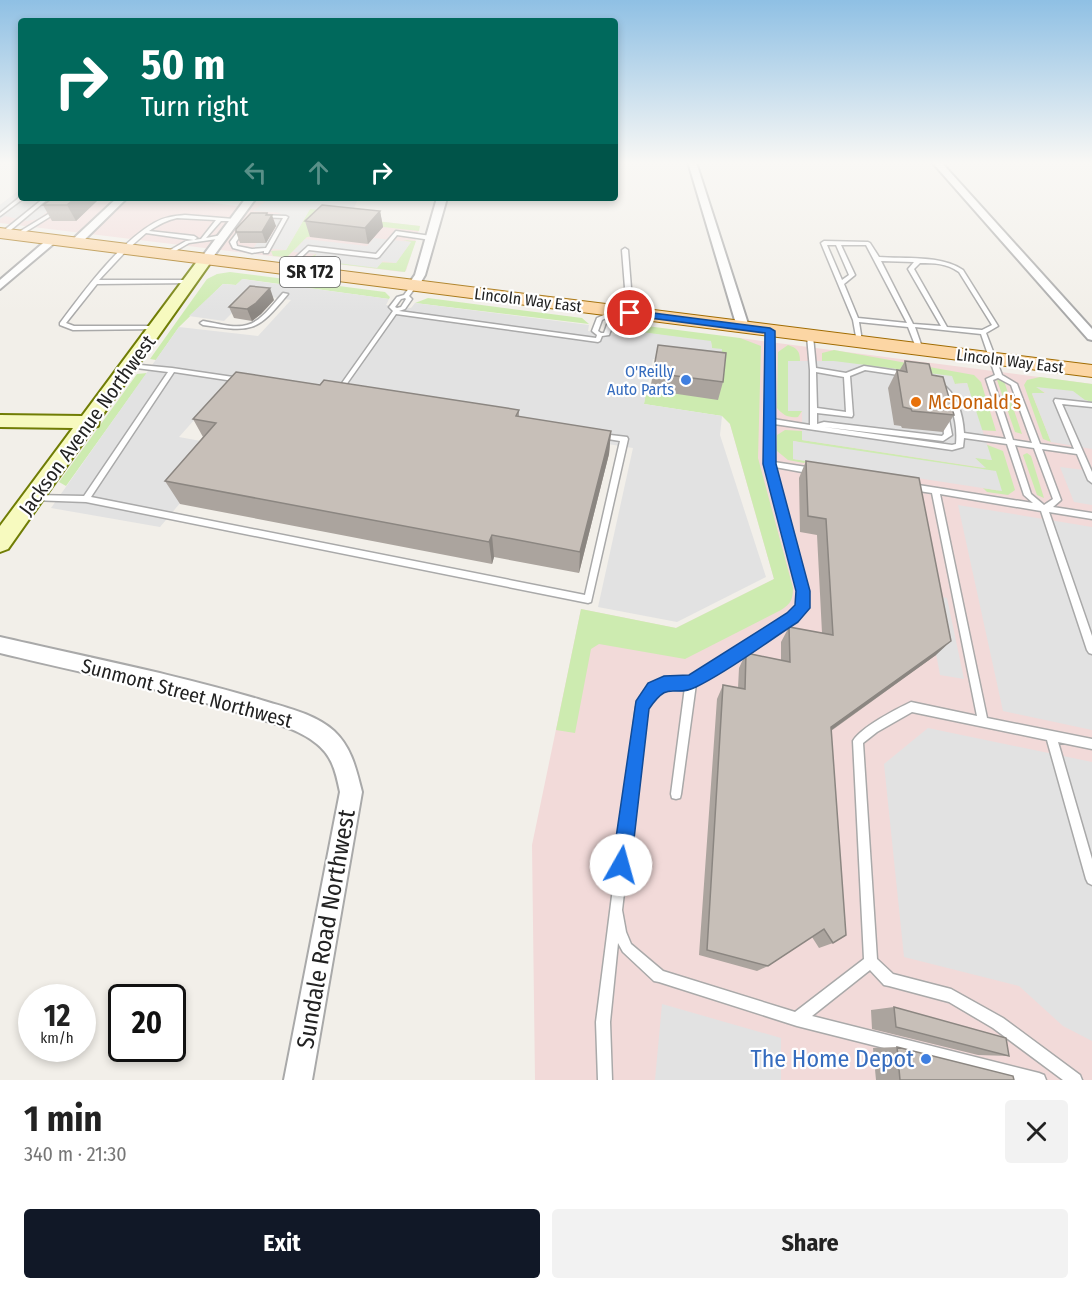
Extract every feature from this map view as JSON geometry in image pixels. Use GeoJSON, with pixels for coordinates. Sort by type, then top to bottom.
{"type":"FeatureCollection","features":[{"type":"Feature","properties":{"kind":"main road","name":"Lincoln Way East"},"geometry":{"type":"LineString","coordinates":[[7,234],[286,269],[410,290],[609,313],[630,313],[920,350],[996,367],[1092,371]]}},
{"type":"Feature","properties":{"kind":"street"},"geometry":{"type":"LineString","coordinates":[[75,243],[107,212]]}},
{"type":"Feature","properties":{"kind":"street"},"geometry":{"type":"LineString","coordinates":[[206,259],[240,212]]}},
{"type":"Feature","properties":{"kind":"street"},"geometry":{"type":"LineString","coordinates":[[410,290],[420,275],[438,212]]}},
{"type":"Feature","properties":{"kind":"street"},"geometry":{"type":"LineString","coordinates":[[708,212],[743,327]]}},
{"type":"Feature","properties":{"kind":"street"},"geometry":{"type":"LineString","coordinates":[[981,212],[1092,336]]}},
{"type":"Feature","properties":{"kind":"street"},"geometry":{"type":"LineString","coordinates":[[0,286],[53,240]]}},
{"type":"Feature","properties":{"kind":"street","name":"Jackson Avenue Northwest"},"geometry":{"type":"LineString","coordinates":[[0,543],[91,422],[206,259]]}},
{"type":"Feature","properties":{"kind":"street"},"geometry":{"type":"LineString","coordinates":[[0,421],[91,422]]}},
{"type":"Feature","properties":{"kind":"street","name":"Sunmont Street Northwest"},"geometry":{"type":"LineString","coordinates":[[0,645],[223,698],[297,721],[324,736],[335,747],[344,761],[349,777]]}},
{"type":"Feature","properties":{"kind":"street","name":"Sundale Road Northwest"},"geometry":{"type":"LineString","coordinates":[[298,1080],[347,823],[351,792],[349,777]]}},
{"type":"Feature","properties":{"kind":"lane"},"geometry":{"type":"LineString","coordinates":[[7,234],[31,212]]}},
{"type":"Feature","properties":{"kind":"lane"},"geometry":{"type":"LineString","coordinates":[[7,234],[47,219],[55,212]]}},
{"type":"Feature","properties":{"kind":"lane"},"geometry":{"type":"LineString","coordinates":[[286,217],[266,250],[246,250],[233,244],[251,219],[286,217]]}},
{"type":"Feature","properties":{"kind":"lane"},"geometry":{"type":"LineString","coordinates":[[158,328],[74,328],[62,324],[94,282],[125,249],[169,218],[234,220]]}},
{"type":"Feature","properties":{"kind":"lane"},"geometry":{"type":"LineString","coordinates":[[167,254],[200,238],[219,220]]}},
{"type":"Feature","properties":{"kind":"lane"},"geometry":{"type":"LineString","coordinates":[[147,232],[200,238],[222,237]]}},
{"type":"Feature","properties":{"kind":"lane"},"geometry":{"type":"LineString","coordinates":[[286,269],[308,248],[377,256],[396,233],[431,238]]}},
{"type":"Feature","properties":{"kind":"lane"},"geometry":{"type":"LineString","coordinates":[[859,342],[856,320],[824,243],[868,244],[910,323],[920,350]]}},
{"type":"Feature","properties":{"kind":"lane"},"geometry":{"type":"LineString","coordinates":[[838,243],[852,275],[841,284]]}},
{"type":"Feature","properties":{"kind":"lane"},"geometry":{"type":"LineString","coordinates":[[625,250],[630,313]]}},
{"type":"Feature","properties":{"kind":"lane"},"geometry":{"type":"LineString","coordinates":[[856,320],[910,323],[983,332],[996,326],[961,271],[943,262],[877,260]]}},
{"type":"Feature","properties":{"kind":"lane"},"geometry":{"type":"LineString","coordinates":[[918,261],[911,269],[944,327]]}},
{"type":"Feature","properties":{"kind":"lane"},"geometry":{"type":"LineString","coordinates":[[94,282],[191,282]]}},
{"type":"Feature","properties":{"kind":"lane"},"geometry":{"type":"LineString","coordinates":[[395,311],[392,307],[410,290]]}},
{"type":"Feature","properties":{"kind":"lane"},"geometry":{"type":"LineString","coordinates":[[203,323],[242,328],[253,327],[285,294]]}},
{"type":"Feature","properties":{"kind":"lane"},"geometry":{"type":"LineString","coordinates":[[395,311],[598,340],[600,335]]}},
{"type":"Feature","properties":{"kind":"lane"},"geometry":{"type":"LineString","coordinates":[[337,393],[395,311]]}},
{"type":"Feature","properties":{"kind":"lane"},"geometry":{"type":"LineString","coordinates":[[609,313],[611,322],[607,334],[600,335],[595,331],[599,319],[609,313]]}},
{"type":"Feature","properties":{"kind":"lane"},"geometry":{"type":"LineString","coordinates":[[605,1080],[603,1022],[641,707],[654,689],[664,683],[691,682],[792,617],[802,608],[803,591],[770,464],[770,331]]}},
{"type":"Feature","properties":{"kind":"lane"},"geometry":{"type":"LineString","coordinates":[[983,332],[996,367],[1014,384],[1057,500],[1044,508]]}},
{"type":"Feature","properties":{"kind":"lane"},"geometry":{"type":"LineString","coordinates":[[810,336],[814,428]]}},
{"type":"Feature","properties":{"kind":"lane"},"geometry":{"type":"LineString","coordinates":[[130,366],[253,382]]}},
{"type":"Feature","properties":{"kind":"lane"},"geometry":{"type":"LineString","coordinates":[[996,367],[989,379],[1010,442],[1028,495],[1044,508],[1092,650]]}},
{"type":"Feature","properties":{"kind":"lane"},"geometry":{"type":"LineString","coordinates":[[813,370],[847,375],[864,368],[915,375]]}},
{"type":"Feature","properties":{"kind":"lane"},"geometry":{"type":"LineString","coordinates":[[86,499],[172,370]]}},
{"type":"Feature","properties":{"kind":"lane"},"geometry":{"type":"LineString","coordinates":[[814,410],[850,415],[847,375]]}},
{"type":"Feature","properties":{"kind":"lane"},"geometry":{"type":"LineString","coordinates":[[769,421],[952,448],[960,445],[961,435],[950,393],[935,381],[941,398]]}},
{"type":"Feature","properties":{"kind":"lane"},"geometry":{"type":"LineString","coordinates":[[327,392],[347,395]]}},
{"type":"Feature","properties":{"kind":"lane"},"geometry":{"type":"LineString","coordinates":[[1092,405],[1057,400],[1092,480]]}},
{"type":"Feature","properties":{"kind":"lane"},"geometry":{"type":"LineString","coordinates":[[814,428],[824,424],[943,439],[948,435],[949,430],[943,407]]}},
{"type":"Feature","properties":{"kind":"lane"},"geometry":{"type":"LineString","coordinates":[[33,498],[86,499],[588,598],[624,439],[589,434]]}},
{"type":"Feature","properties":{"kind":"lane"},"geometry":{"type":"LineString","coordinates":[[961,435],[1080,452]]}},
{"type":"Feature","properties":{"kind":"lane"},"geometry":{"type":"LineString","coordinates":[[770,464],[819,472]]}},
{"type":"Feature","properties":{"kind":"lane"},"geometry":{"type":"LineString","coordinates":[[898,485],[1092,516]]}},
{"type":"Feature","properties":{"kind":"lane"},"geometry":{"type":"LineString","coordinates":[[935,491],[983,722]]}},
{"type":"Feature","properties":{"kind":"lane"},"geometry":{"type":"LineString","coordinates":[[676,794],[691,682]]}},
{"type":"Feature","properties":{"kind":"lane"},"geometry":{"type":"LineString","coordinates":[[1075,1080],[998,1023],[951,996],[889,980],[871,962],[858,741],[873,729],[911,707],[1092,744]]}},
{"type":"Feature","properties":{"kind":"lane"},"geometry":{"type":"LineString","coordinates":[[1052,736],[1092,879]]}},
{"type":"Feature","properties":{"kind":"lane"},"geometry":{"type":"LineString","coordinates":[[616,910],[620,933],[627,948],[659,976],[797,1019],[1038,1080]]}},
{"type":"Feature","properties":{"kind":"lane"},"geometry":{"type":"LineString","coordinates":[[797,1019],[871,962]]}},
{"type":"Feature","properties":{"kind":"shaded area"},"geometry":{"type":"Polygon","coordinates":[[[0,212],[352,212],[349,218],[420,226],[406,271],[402,272],[0,223],[0,212]]]}},
{"type":"Feature","properties":{"kind":"shaded area"},"geometry":{"type":"Polygon","coordinates":[[[0,212],[46,212],[38,219],[27,221],[5,216],[0,219],[0,212]]]}},
{"type":"Feature","properties":{"kind":"shaded area"},"geometry":{"type":"Polygon","coordinates":[[[273,212],[308,212],[286,250],[254,247],[257,243],[269,239],[277,226],[271,226],[278,214],[282,213],[273,212]]]}},
{"type":"Feature","properties":{"kind":"shaded area"},"geometry":{"type":"Polygon","coordinates":[[[374,238],[411,242],[396,263],[383,261],[377,268],[313,260],[317,254],[293,252],[305,239],[367,246],[374,238]]]}},
{"type":"Feature","properties":{"kind":"shaded area"},"geometry":{"type":"Polygon","coordinates":[[[242,279],[389,299],[386,305],[411,308],[415,303],[589,325],[588,331],[616,335],[618,329],[711,341],[712,348],[722,349],[721,361],[716,368],[653,359],[644,404],[722,416],[720,435],[766,577],[677,622],[598,607],[633,448],[252,388],[220,391],[179,437],[228,446],[160,527],[51,508],[179,327],[258,336],[291,300],[251,294],[224,321],[189,316],[223,284],[236,285],[242,279]]]}},
{"type":"Feature","properties":{"kind":"shaded area"},"geometry":{"type":"Polygon","coordinates":[[[740,338],[1092,384],[1092,1080],[535,1080],[532,845],[581,609],[676,628],[774,579],[730,424],[740,338]]]}},
{"type":"Feature","properties":{"kind":"shaded area"},"geometry":{"type":"Polygon","coordinates":[[[788,361],[834,361],[952,376],[955,384],[967,383],[992,460],[975,458],[986,468],[802,440],[802,411],[788,411],[788,361]]]}},
{"type":"Feature","properties":{"kind":"shaded area"},"geometry":{"type":"Polygon","coordinates":[[[1036,387],[1073,391],[1092,402],[1092,449],[1051,442],[1032,393],[1046,393],[1036,387]]]}},
{"type":"Feature","properties":{"kind":"shaded area"},"geometry":{"type":"Polygon","coordinates":[[[793,441],[996,471],[1002,491],[793,459],[793,441]]]}},
{"type":"Feature","properties":{"kind":"shaded area"},"geometry":{"type":"Polygon","coordinates":[[[1060,467],[1092,471],[1092,505],[1074,502],[1060,467]]]}},
{"type":"Feature","properties":{"kind":"shaded area"},"geometry":{"type":"Polygon","coordinates":[[[958,505],[1092,527],[1092,730],[1003,711],[958,505]]]}},
{"type":"Feature","properties":{"kind":"shaded area"},"geometry":{"type":"Polygon","coordinates":[[[925,594],[947,598],[964,679],[940,675],[925,594]]]}},
{"type":"Feature","properties":{"kind":"shaded area"},"geometry":{"type":"Polygon","coordinates":[[[928,728],[1092,762],[1092,1041],[1063,1026],[1019,986],[904,957],[884,764],[928,728]]]}},
{"type":"Feature","properties":{"kind":"shaded area"},"geometry":{"type":"Polygon","coordinates":[[[662,1004],[781,1038],[781,1080],[655,1080],[662,1004]]]}},
{"type":"Feature","properties":{"kind":"green space"},"geometry":{"type":"Polygon","coordinates":[[[308,212],[332,212],[349,218],[420,226],[419,231],[383,227],[307,237],[287,257],[273,256],[271,251],[286,250],[308,212]]]}},
{"type":"Feature","properties":{"kind":"green space"},"geometry":{"type":"Polygon","coordinates":[[[403,240],[416,241],[405,272],[305,260],[316,254],[314,259],[396,263],[411,242],[403,240]]]}},
{"type":"Feature","properties":{"kind":"green space"},"geometry":{"type":"Polygon","coordinates":[[[230,272],[385,292],[390,297],[389,299],[243,279],[236,285],[223,284],[179,327],[156,360],[150,359],[207,279],[217,274],[230,272]]]}},
{"type":"Feature","properties":{"kind":"green space"},"geometry":{"type":"Polygon","coordinates":[[[428,298],[582,318],[589,324],[415,303],[428,298]]]}},
{"type":"Feature","properties":{"kind":"green space"},"geometry":{"type":"Polygon","coordinates":[[[631,324],[740,338],[761,346],[758,458],[793,595],[791,601],[781,610],[685,659],[599,644],[591,649],[575,733],[556,730],[581,609],[676,628],[774,579],[730,424],[722,416],[644,404],[645,395],[658,397],[659,391],[718,399],[711,342],[618,329],[621,325],[631,324]]]}},
{"type":"Feature","properties":{"kind":"green space"},"geometry":{"type":"Polygon","coordinates":[[[788,345],[799,352],[800,358],[800,361],[788,362],[789,411],[802,411],[798,417],[786,416],[777,408],[778,352],[788,345]]]}},
{"type":"Feature","properties":{"kind":"green space"},"geometry":{"type":"Polygon","coordinates":[[[834,350],[974,375],[981,382],[996,431],[979,430],[967,383],[954,384],[822,361],[822,353],[834,350]]]}},
{"type":"Feature","properties":{"kind":"green space"},"geometry":{"type":"Polygon","coordinates":[[[147,373],[66,486],[59,482],[137,374],[147,373]]]}},
{"type":"Feature","properties":{"kind":"green space"},"geometry":{"type":"Polygon","coordinates":[[[1040,377],[1092,384],[1092,402],[1038,388],[1046,394],[1032,394],[1051,442],[1043,439],[1024,385],[1027,380],[1040,377]]]}},
{"type":"Feature","properties":{"kind":"green space"},"geometry":{"type":"Polygon","coordinates":[[[997,380],[1004,381],[1022,434],[1015,432],[997,380]]]}},
{"type":"Feature","properties":{"kind":"green space"},"geometry":{"type":"Polygon","coordinates":[[[785,430],[802,431],[802,440],[984,468],[974,457],[991,460],[985,444],[1003,451],[1015,490],[1008,495],[987,492],[983,488],[1001,491],[794,441],[793,459],[807,461],[804,463],[788,460],[777,451],[777,435],[785,430]]]}},
{"type":"Feature","properties":{"kind":"green space"},"geometry":{"type":"Polygon","coordinates":[[[1027,453],[1031,456],[1044,498],[1037,495],[1023,455],[1027,453]]]}},
{"type":"Feature","properties":{"kind":"building"},"geometry":{"type":"Polygon","coordinates":[[[314,212],[379,212],[365,228],[305,221],[314,212]]]}},
{"type":"Feature","properties":{"kind":"building"},"geometry":{"type":"Polygon","coordinates":[[[251,213],[272,215],[262,232],[236,232],[236,229],[251,213]]]}},
{"type":"Feature","properties":{"kind":"building"},"geometry":{"type":"Polygon","coordinates":[[[250,286],[270,288],[247,309],[229,307],[250,286]]]}},
{"type":"Feature","properties":{"kind":"building"},"geometry":{"type":"Polygon","coordinates":[[[658,345],[726,353],[723,382],[653,373],[658,345]]]}},
{"type":"Feature","properties":{"kind":"building"},"geometry":{"type":"Polygon","coordinates":[[[905,361],[929,364],[932,375],[943,377],[954,415],[912,411],[903,407],[897,370],[907,372],[905,361]]]}},
{"type":"Feature","properties":{"kind":"building"},"geometry":{"type":"Polygon","coordinates":[[[236,372],[320,385],[324,380],[519,410],[516,416],[611,431],[580,552],[492,535],[489,542],[165,481],[216,423],[193,419],[236,372]]]}},
{"type":"Feature","properties":{"kind":"building"},"geometry":{"type":"Polygon","coordinates":[[[806,461],[919,478],[951,641],[831,727],[846,935],[833,943],[824,929],[768,966],[707,950],[723,685],[745,689],[746,653],[790,662],[789,627],[833,635],[826,519],[808,516],[806,461]]]}},
{"type":"Feature","properties":{"kind":"building"},"geometry":{"type":"Polygon","coordinates":[[[894,1007],[1006,1038],[1009,1056],[896,1027],[894,1007]]]}},
{"type":"Feature","properties":{"kind":"building"},"geometry":{"type":"Polygon","coordinates":[[[897,1047],[1013,1076],[1014,1080],[900,1080],[897,1047]]]}},
{"type":"Feature","properties":{"kind":"place","name":"O'Reilly Auto Parts"},"geometry":{"type":"Point","coordinates":[686,380]}},
{"type":"Feature","properties":{"kind":"place","name":"McDonald's"},"geometry":{"type":"Point","coordinates":[916,402]}},
{"type":"Feature","properties":{"kind":"place","name":"The Home Depot"},"geometry":{"type":"Point","coordinates":[926,1059]}},
{"type":"Feature","properties":{"kind":"route"},"geometry":{"type":"LineString","coordinates":[[621,865],[641,707],[654,689],[664,683],[691,682],[792,617],[802,608],[803,591],[770,464],[770,331],[630,313]]}}]}
